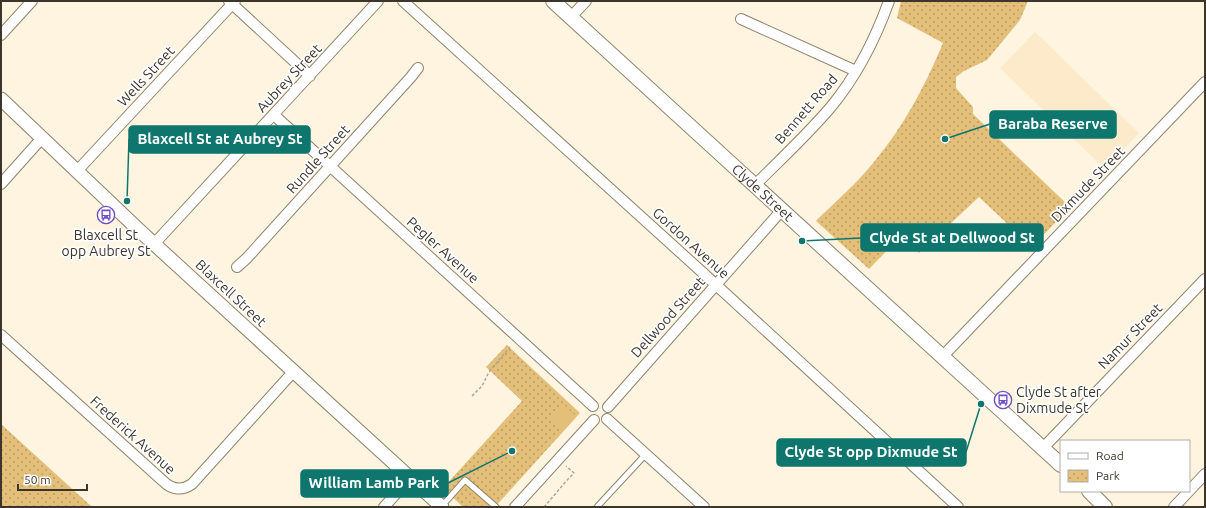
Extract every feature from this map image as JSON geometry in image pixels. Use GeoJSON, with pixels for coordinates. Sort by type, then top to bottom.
{"type":"FeatureCollection","features":[{"type":"Feature","properties":{"kind":"main road","name":"Clyde Street"},"geometry":{"type":"LineString","coordinates":[[553,1],[1060,464]]}},
{"type":"Feature","properties":{"kind":"main road"},"geometry":{"type":"LineString","coordinates":[[1090,492],[1105,507]]}},
{"type":"Feature","properties":{"kind":"street"},"geometry":{"type":"LineString","coordinates":[[1,35],[32,1]]}},
{"type":"Feature","properties":{"kind":"street","name":"Aubrey Street"},"geometry":{"type":"LineString","coordinates":[[154,244],[378,1]]}},
{"type":"Feature","properties":{"kind":"street","name":"Gordon Avenue"},"geometry":{"type":"LineString","coordinates":[[403,1],[716,284],[958,507]]}},
{"type":"Feature","properties":{"kind":"street"},"geometry":{"type":"LineString","coordinates":[[571,17],[586,1]]}},
{"type":"Feature","properties":{"kind":"street","name":"Bennett Road"},"geometry":{"type":"LineString","coordinates":[[755,185],[829,108],[856,71],[876,35],[889,1]]}},
{"type":"Feature","properties":{"kind":"street"},"geometry":{"type":"LineString","coordinates":[[232,2],[310,76]]}},
{"type":"Feature","properties":{"kind":"street","name":"Wells Street"},"geometry":{"type":"LineString","coordinates":[[77,170],[232,2]]}},
{"type":"Feature","properties":{"kind":"street"},"geometry":{"type":"LineString","coordinates":[[741,18],[856,71]]}},
{"type":"Feature","properties":{"kind":"street","name":"Rundle Street"},"geometry":{"type":"LineString","coordinates":[[237,267],[247,258],[418,68]]}},
{"type":"Feature","properties":{"kind":"street","name":"Dixmude Street"},"geometry":{"type":"LineString","coordinates":[[942,357],[1205,82]]}},
{"type":"Feature","properties":{"kind":"street","name":"Blaxcell Street"},"geometry":{"type":"LineString","coordinates":[[1,99],[154,244],[442,507]]}},
{"type":"Feature","properties":{"kind":"street","name":"Pegler Avenue"},"geometry":{"type":"LineString","coordinates":[[274,115],[593,406]]}},
{"type":"Feature","properties":{"kind":"street"},"geometry":{"type":"LineString","coordinates":[[1,184],[42,138]]}},
{"type":"Feature","properties":{"kind":"street","name":"Dellwood Street"},"geometry":{"type":"LineString","coordinates":[[608,406],[782,210]]}},
{"type":"Feature","properties":{"kind":"street","name":"Namur Street"},"geometry":{"type":"LineString","coordinates":[[1043,448],[1205,279]]}},
{"type":"Feature","properties":{"kind":"street","name":"Frederick Avenue"},"geometry":{"type":"LineString","coordinates":[[1,335],[163,482],[177,489],[187,487],[192,484],[293,372]]}},
{"type":"Feature","properties":{"kind":"street"},"geometry":{"type":"LineString","coordinates":[[602,403],[608,406],[610,414],[608,419],[599,423],[594,420],[591,413],[593,406],[602,403]]}},
{"type":"Feature","properties":{"kind":"street"},"geometry":{"type":"LineString","coordinates":[[608,419],[704,507]]}},
{"type":"Feature","properties":{"kind":"street"},"geometry":{"type":"LineString","coordinates":[[515,507],[594,420]]}},
{"type":"Feature","properties":{"kind":"street"},"geometry":{"type":"LineString","coordinates":[[1190,490],[1205,474]]}},
{"type":"Feature","properties":{"kind":"street"},"geometry":{"type":"LineString","coordinates":[[384,507],[410,478]]}},
{"type":"Feature","properties":{"kind":"street"},"geometry":{"type":"LineString","coordinates":[[1174,507],[1188,492]]}},
{"type":"Feature","properties":{"kind":"lane"},"geometry":{"type":"LineString","coordinates":[[597,507],[646,454]]}},
{"type":"Feature","properties":{"kind":"lane"},"geometry":{"type":"LineString","coordinates":[[442,507],[465,480],[496,507]]}},
{"type":"Feature","properties":{"kind":"path"},"geometry":{"type":"LineString","coordinates":[[472,396],[482,386],[489,372],[510,347]]}},
{"type":"Feature","properties":{"kind":"path"},"geometry":{"type":"LineString","coordinates":[[544,507],[574,473],[566,466]]}},
{"type":"Feature","properties":{"kind":"shaded area"},"geometry":{"type":"Polygon","coordinates":[[[1035,32],[1139,133],[1105,169],[1000,68],[1035,32]]]}},
{"type":"Feature","properties":{"kind":"green space"},"geometry":{"type":"Polygon","coordinates":[[[901,1],[1028,1],[1020,20],[987,60],[964,71],[956,77],[956,88],[973,107],[973,114],[1070,207],[1032,247],[979,197],[919,253],[901,236],[869,269],[816,221],[867,170],[895,134],[929,75],[943,43],[897,18],[901,1]]]}},
{"type":"Feature","properties":{"kind":"green space"},"geometry":{"type":"Polygon","coordinates":[[[507,345],[580,413],[495,507],[463,507],[443,488],[522,401],[486,367],[507,345]]]}},
{"type":"Feature","properties":{"kind":"green space"},"geometry":{"type":"Polygon","coordinates":[[[563,404],[575,415],[563,428],[551,418],[563,404]]]}},
{"type":"Feature","properties":{"kind":"green space"},"geometry":{"type":"Polygon","coordinates":[[[1,424],[92,507],[1,507],[1,424]]]}},
{"type":"Feature","properties":{"kind":"place","name":"Baraba Reserve"},"geometry":{"type":"Point","coordinates":[945,139]}},
{"type":"Feature","properties":{"kind":"place","name":"Blaxcell St at Aubrey St"},"geometry":{"type":"Point","coordinates":[127,201]}},
{"type":"Feature","properties":{"kind":"place","name":"Blaxcell St opp Aubrey St"},"geometry":{"type":"Point","coordinates":[106,215]}},
{"type":"Feature","properties":{"kind":"place","name":"Clyde St at Dellwood St"},"geometry":{"type":"Point","coordinates":[802,241]}},
{"type":"Feature","properties":{"kind":"place","name":"Clyde St after Dixmude St"},"geometry":{"type":"Point","coordinates":[1003,400]}},
{"type":"Feature","properties":{"kind":"place","name":"Clyde St opp Dixmude St"},"geometry":{"type":"Point","coordinates":[981,404]}},
{"type":"Feature","properties":{"kind":"place","name":"William Lamb Park"},"geometry":{"type":"Point","coordinates":[512,451]}}]}
